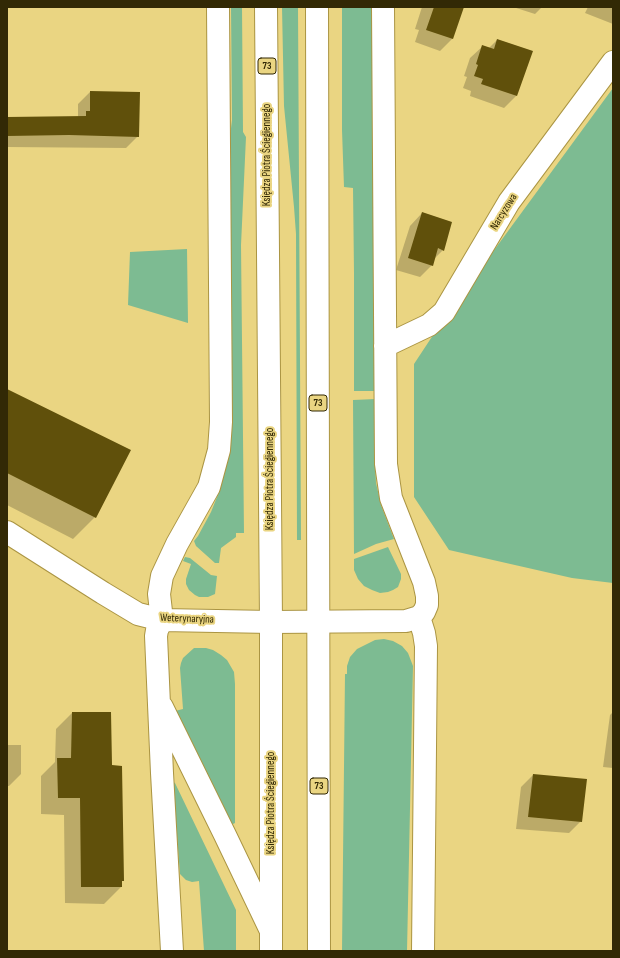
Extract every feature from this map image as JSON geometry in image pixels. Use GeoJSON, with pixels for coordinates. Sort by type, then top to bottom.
{"type":"FeatureCollection","features":[{"type":"Feature","properties":{"kind":"main road"},"geometry":{"type":"LineString","coordinates":[[172,951],[156,636],[162,620],[159,594],[162,576],[177,544],[209,487],[219,450],[221,414],[218,7]]}},
{"type":"Feature","properties":{"kind":"main road","name":"Księdza Piotra Ściegiennego"},"geometry":{"type":"LineString","coordinates":[[266,7],[271,622],[271,941]]}},
{"type":"Feature","properties":{"kind":"main road","name":"73"},"geometry":{"type":"LineString","coordinates":[[317,7],[320,951]]}},
{"type":"Feature","properties":{"kind":"main road"},"geometry":{"type":"LineString","coordinates":[[383,7],[386,464],[391,498],[424,582],[427,596],[427,605],[424,612],[419,617],[424,632],[426,646],[423,951]]}},
{"type":"Feature","properties":{"kind":"main road","name":"Narcyzowa"},"geometry":{"type":"LineString","coordinates":[[385,346],[429,325],[444,312],[509,202],[613,62]]}},
{"type":"Feature","properties":{"kind":"main road","name":"Weterynaryjna"},"geometry":{"type":"LineString","coordinates":[[7,532],[138,614],[162,620],[271,622],[406,621],[419,617]]}},
{"type":"Feature","properties":{"kind":"main road"},"geometry":{"type":"LineString","coordinates":[[158,699],[225,835],[271,941]]}},
{"type":"Feature","properties":{"kind":"green space"},"geometry":{"type":"Polygon","coordinates":[[[231,7],[242,7],[243,132],[246,137],[241,245],[244,533],[236,533],[236,537],[221,548],[219,563],[215,563],[196,546],[194,541],[211,512],[219,492],[225,470],[227,161],[232,120],[231,7]]]}},
{"type":"Feature","properties":{"kind":"green space"},"geometry":{"type":"Polygon","coordinates":[[[282,7],[298,7],[301,540],[297,540],[296,234],[284,106],[282,7]]]}},
{"type":"Feature","properties":{"kind":"green space"},"geometry":{"type":"Polygon","coordinates":[[[342,7],[373,7],[375,391],[354,391],[353,188],[344,187],[342,130],[342,7]]]}},
{"type":"Feature","properties":{"kind":"green space"},"geometry":{"type":"Polygon","coordinates":[[[613,88],[613,583],[572,578],[449,550],[414,497],[414,364],[445,317],[613,88]]]}},
{"type":"Feature","properties":{"kind":"green space"},"geometry":{"type":"Polygon","coordinates":[[[187,249],[188,323],[128,305],[130,252],[187,249]]]}},
{"type":"Feature","properties":{"kind":"green space"},"geometry":{"type":"Polygon","coordinates":[[[376,399],[376,483],[381,505],[394,539],[376,544],[354,554],[353,400],[376,399]]]}},
{"type":"Feature","properties":{"kind":"green space"},"geometry":{"type":"Polygon","coordinates":[[[388,547],[401,574],[401,579],[398,587],[388,592],[380,593],[364,586],[358,579],[354,570],[354,559],[388,547]]]}},
{"type":"Feature","properties":{"kind":"green space"},"geometry":{"type":"Polygon","coordinates":[[[185,557],[190,558],[211,575],[217,576],[215,594],[208,597],[199,597],[189,590],[186,584],[186,579],[191,564],[183,561],[185,557]]]}},
{"type":"Feature","properties":{"kind":"green space"},"geometry":{"type":"Polygon","coordinates":[[[384,639],[393,641],[402,646],[408,653],[413,666],[407,951],[342,951],[345,674],[347,674],[347,666],[350,657],[357,649],[375,640],[384,639]]]}},
{"type":"Feature","properties":{"kind":"green space"},"geometry":{"type":"Polygon","coordinates":[[[194,648],[206,648],[213,650],[227,660],[234,672],[235,823],[231,825],[175,711],[183,709],[180,668],[181,663],[183,658],[194,648]]]}},
{"type":"Feature","properties":{"kind":"green space"},"geometry":{"type":"Polygon","coordinates":[[[173,782],[175,783],[236,910],[236,951],[204,951],[199,881],[192,882],[186,880],[180,874],[173,782]]]}},
{"type":"Feature","properties":{"kind":"building"},"geometry":{"type":"Polygon","coordinates":[[[434,7],[464,7],[453,39],[426,30],[434,7]]]}},
{"type":"Feature","properties":{"kind":"building"},"geometry":{"type":"Polygon","coordinates":[[[497,39],[533,51],[517,96],[481,84],[483,79],[474,76],[482,45],[494,49],[497,39]]]}},
{"type":"Feature","properties":{"kind":"building"},"geometry":{"type":"Polygon","coordinates":[[[90,91],[140,92],[139,137],[69,135],[7,136],[7,117],[86,116],[86,111],[90,111],[90,91]]]}},
{"type":"Feature","properties":{"kind":"building"},"geometry":{"type":"Polygon","coordinates":[[[422,212],[452,222],[444,251],[438,248],[433,266],[408,258],[422,212]]]}},
{"type":"Feature","properties":{"kind":"building"},"geometry":{"type":"Polygon","coordinates":[[[7,389],[131,450],[96,518],[7,473],[7,389]]]}},
{"type":"Feature","properties":{"kind":"building"},"geometry":{"type":"Polygon","coordinates":[[[72,712],[111,712],[112,765],[122,766],[124,881],[122,881],[122,887],[81,887],[80,798],[58,798],[57,758],[71,758],[72,712]]]}},
{"type":"Feature","properties":{"kind":"building"},"geometry":{"type":"Polygon","coordinates":[[[533,774],[587,779],[582,822],[528,817],[533,774]]]}}]}
